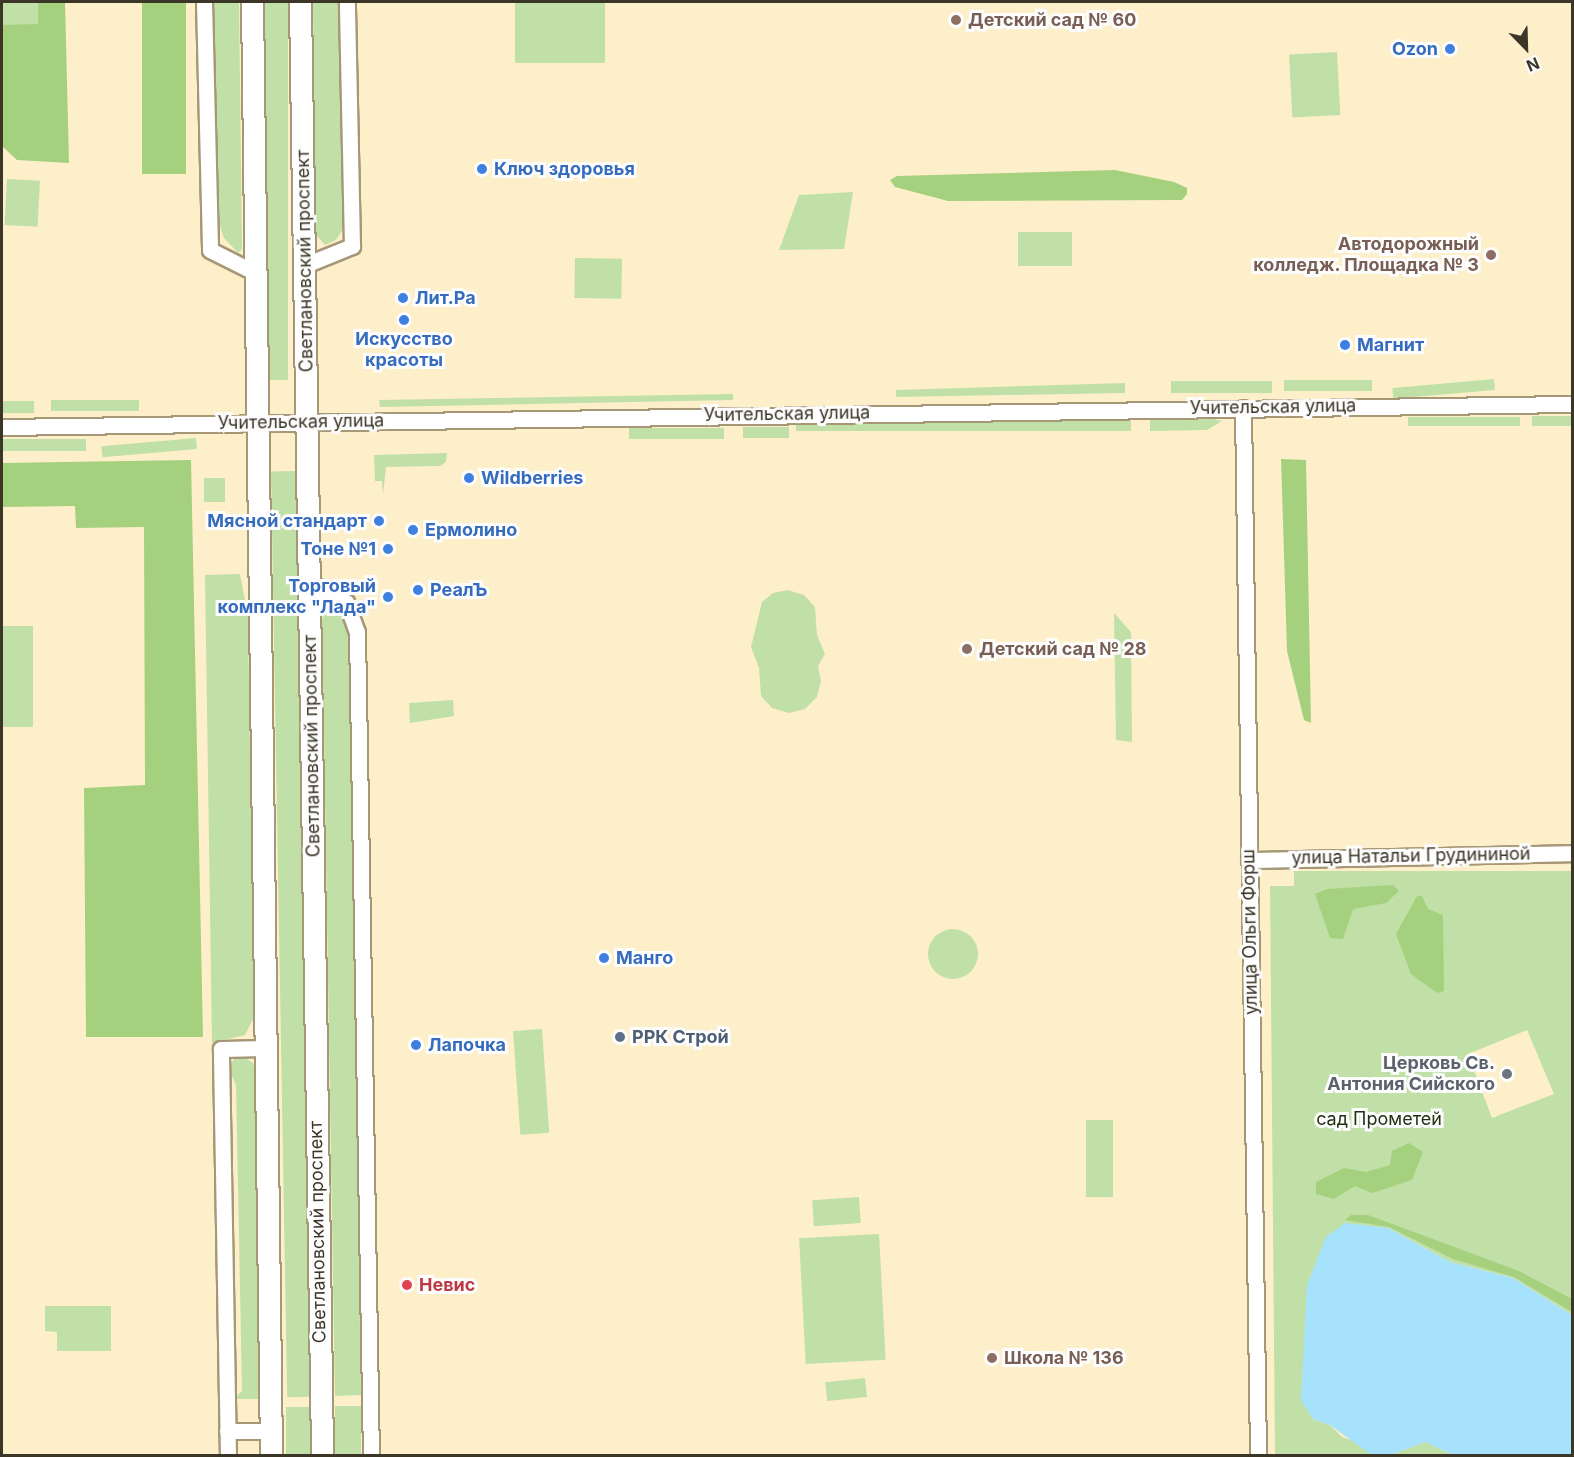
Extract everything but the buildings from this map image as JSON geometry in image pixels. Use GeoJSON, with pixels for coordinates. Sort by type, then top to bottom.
{"type":"FeatureCollection","features":[{"type":"Feature","properties":{"kind":"main road"},"geometry":{"type":"LineString","coordinates":[[252,2],[272,1455]]}},
{"type":"Feature","properties":{"kind":"main road","name":"Светлановский проспект"},"geometry":{"type":"LineString","coordinates":[[300,2],[322,1455]]}},
{"type":"Feature","properties":{"kind":"street"},"geometry":{"type":"LineString","coordinates":[[204,2],[210,250],[256,273]]}},
{"type":"Feature","properties":{"kind":"street"},"geometry":{"type":"LineString","coordinates":[[305,265],[352,246],[347,2]]}},
{"type":"Feature","properties":{"kind":"street","name":"Учительская улица"},"geometry":{"type":"LineString","coordinates":[[2,427],[1572,404]]}},
{"type":"Feature","properties":{"kind":"street","name":"улица Ольги Форш"},"geometry":{"type":"LineString","coordinates":[[1243,408],[1258,1455]]}},
{"type":"Feature","properties":{"kind":"street"},"geometry":{"type":"LineString","coordinates":[[310,583],[346,602],[357,632],[370,1455]]}},
{"type":"Feature","properties":{"kind":"street","name":"улица Натальи Грудининой"},"geometry":{"type":"LineString","coordinates":[[1249,860],[1572,853]]}},
{"type":"Feature","properties":{"kind":"street"},"geometry":{"type":"LineString","coordinates":[[228,1455],[221,1049],[266,1048]]}},
{"type":"Feature","properties":{"kind":"street"},"geometry":{"type":"LineString","coordinates":[[227,1431],[271,1431]]}},
{"type":"Feature","properties":{"kind":"green space"},"geometry":{"type":"Polygon","coordinates":[[[2,2],[38,2],[38,25],[2,25],[2,2]]]}},
{"type":"Feature","properties":{"kind":"green space"},"geometry":{"type":"Polygon","coordinates":[[[38,2],[65,2],[69,163],[17,160],[2,146],[2,25],[38,24],[38,2]]]}},
{"type":"Feature","properties":{"kind":"green space"},"geometry":{"type":"Polygon","coordinates":[[[142,2],[186,2],[186,174],[142,174],[142,2]]]}},
{"type":"Feature","properties":{"kind":"green space"},"geometry":{"type":"Polygon","coordinates":[[[212,2],[239,2],[242,249],[238,253],[224,238],[215,211],[212,2]]]}},
{"type":"Feature","properties":{"kind":"green space"},"geometry":{"type":"Polygon","coordinates":[[[264,2],[288,2],[288,380],[264,380],[264,2]]]}},
{"type":"Feature","properties":{"kind":"green space"},"geometry":{"type":"Polygon","coordinates":[[[313,2],[339,2],[343,229],[336,240],[325,245],[316,235],[313,2]]]}},
{"type":"Feature","properties":{"kind":"green space"},"geometry":{"type":"Polygon","coordinates":[[[515,2],[605,2],[605,63],[515,63],[515,2]]]}},
{"type":"Feature","properties":{"kind":"green space"},"geometry":{"type":"Polygon","coordinates":[[[1337,52],[1340,115],[1292,117],[1289,55],[1337,52]]]}},
{"type":"Feature","properties":{"kind":"green space"},"geometry":{"type":"Polygon","coordinates":[[[1115,170],[1174,182],[1187,188],[1187,194],[1182,200],[948,201],[895,187],[890,180],[897,176],[1115,170]]]}},
{"type":"Feature","properties":{"kind":"green space"},"geometry":{"type":"Polygon","coordinates":[[[7,179],[40,181],[38,227],[5,225],[7,179]]]}},
{"type":"Feature","properties":{"kind":"green space"},"geometry":{"type":"Polygon","coordinates":[[[853,192],[844,249],[779,250],[799,195],[853,192]]]}},
{"type":"Feature","properties":{"kind":"green space"},"geometry":{"type":"Polygon","coordinates":[[[1018,232],[1072,232],[1072,266],[1018,266],[1018,232]]]}},
{"type":"Feature","properties":{"kind":"green space"},"geometry":{"type":"Polygon","coordinates":[[[575,258],[622,259],[621,299],[574,298],[575,258]]]}},
{"type":"Feature","properties":{"kind":"green space"},"geometry":{"type":"Polygon","coordinates":[[[1494,379],[1495,390],[1393,399],[1392,388],[1494,379]]]}},
{"type":"Feature","properties":{"kind":"green space"},"geometry":{"type":"Polygon","coordinates":[[[1284,380],[1372,380],[1372,391],[1284,391],[1284,380]]]}},
{"type":"Feature","properties":{"kind":"green space"},"geometry":{"type":"Polygon","coordinates":[[[1171,381],[1272,381],[1272,393],[1171,393],[1171,381]]]}},
{"type":"Feature","properties":{"kind":"green space"},"geometry":{"type":"Polygon","coordinates":[[[1125,383],[1125,393],[896,397],[896,390],[1125,383]]]}},
{"type":"Feature","properties":{"kind":"green space"},"geometry":{"type":"Polygon","coordinates":[[[733,394],[733,400],[380,407],[379,400],[733,394]]]}},
{"type":"Feature","properties":{"kind":"green space"},"geometry":{"type":"Polygon","coordinates":[[[51,400],[139,400],[139,411],[51,411],[51,400]]]}},
{"type":"Feature","properties":{"kind":"green space"},"geometry":{"type":"Polygon","coordinates":[[[2,401],[34,401],[34,413],[2,413],[2,401]]]}},
{"type":"Feature","properties":{"kind":"green space"},"geometry":{"type":"Polygon","coordinates":[[[1532,416],[1572,416],[1572,426],[1532,426],[1532,416]]]}},
{"type":"Feature","properties":{"kind":"green space"},"geometry":{"type":"Polygon","coordinates":[[[1408,417],[1520,417],[1520,426],[1408,426],[1408,417]]]}},
{"type":"Feature","properties":{"kind":"green space"},"geometry":{"type":"Polygon","coordinates":[[[1213,419],[1222,421],[1207,430],[1150,431],[1150,420],[1213,419]]]}},
{"type":"Feature","properties":{"kind":"green space"},"geometry":{"type":"Polygon","coordinates":[[[796,421],[1131,421],[1131,431],[796,431],[796,421]]]}},
{"type":"Feature","properties":{"kind":"green space"},"geometry":{"type":"Polygon","coordinates":[[[743,427],[789,427],[789,438],[743,438],[743,427]]]}},
{"type":"Feature","properties":{"kind":"green space"},"geometry":{"type":"Polygon","coordinates":[[[629,428],[724,428],[724,439],[629,439],[629,428]]]}},
{"type":"Feature","properties":{"kind":"green space"},"geometry":{"type":"Polygon","coordinates":[[[196,438],[197,449],[102,457],[101,446],[196,438]]]}},
{"type":"Feature","properties":{"kind":"green space"},"geometry":{"type":"Polygon","coordinates":[[[2,439],[86,439],[86,451],[2,451],[2,439]]]}},
{"type":"Feature","properties":{"kind":"green space"},"geometry":{"type":"Polygon","coordinates":[[[447,453],[446,462],[440,466],[386,467],[383,495],[382,481],[375,481],[374,455],[447,453]]]}},
{"type":"Feature","properties":{"kind":"green space"},"geometry":{"type":"Polygon","coordinates":[[[1281,459],[1306,460],[1311,723],[1304,720],[1287,651],[1281,459]]]}},
{"type":"Feature","properties":{"kind":"green space"},"geometry":{"type":"Polygon","coordinates":[[[191,460],[203,1037],[86,1037],[84,788],[145,785],[144,527],[76,528],[75,506],[2,507],[2,463],[191,460]]]}},
{"type":"Feature","properties":{"kind":"green space"},"geometry":{"type":"Polygon","coordinates":[[[271,471],[296,471],[312,1397],[287,1397],[271,471]]]}},
{"type":"Feature","properties":{"kind":"green space"},"geometry":{"type":"Polygon","coordinates":[[[204,478],[225,478],[225,502],[204,502],[204,478]]]}},
{"type":"Feature","properties":{"kind":"green space"},"geometry":{"type":"Polygon","coordinates":[[[240,574],[248,616],[254,1017],[245,1035],[212,1043],[205,575],[240,574]]]}},
{"type":"Feature","properties":{"kind":"green space"},"geometry":{"type":"Polygon","coordinates":[[[788,590],[804,595],[815,607],[817,635],[825,654],[818,666],[821,681],[817,697],[805,709],[789,713],[772,708],[761,696],[759,668],[751,647],[762,602],[773,593],[788,590]]]}},
{"type":"Feature","properties":{"kind":"green space"},"geometry":{"type":"Polygon","coordinates":[[[327,612],[342,616],[349,633],[361,1395],[335,1396],[322,618],[327,612]]]}},
{"type":"Feature","properties":{"kind":"green space"},"geometry":{"type":"Polygon","coordinates":[[[1114,613],[1131,632],[1132,742],[1116,740],[1114,613]]]}},
{"type":"Feature","properties":{"kind":"green space"},"geometry":{"type":"Polygon","coordinates":[[[2,626],[33,626],[33,727],[2,727],[2,626]]]}},
{"type":"Feature","properties":{"kind":"green space"},"geometry":{"type":"Polygon","coordinates":[[[453,700],[454,716],[410,723],[409,703],[453,700]]]}},
{"type":"Feature","properties":{"kind":"green space","name":"сад Прометей"},"geometry":{"type":"Polygon","coordinates":[[[1294,871],[1572,871],[1572,1315],[1513,1278],[1450,1262],[1388,1228],[1313,1419],[1330,1425],[1342,1437],[1393,1454],[1425,1442],[1453,1455],[1275,1455],[1270,886],[1294,886],[1294,871]],[[1527,1030],[1468,1054],[1492,1118],[1554,1094],[1527,1030]]]}},
{"type":"Feature","properties":{"kind":"green space"},"geometry":{"type":"Polygon","coordinates":[[[1393,885],[1399,891],[1386,903],[1353,909],[1343,939],[1330,938],[1315,894],[1327,889],[1393,885]]]}},
{"type":"Feature","properties":{"kind":"green space"},"geometry":{"type":"Polygon","coordinates":[[[1417,896],[1422,896],[1428,909],[1443,915],[1444,991],[1437,993],[1411,974],[1396,934],[1417,896]]]}},
{"type":"Feature","properties":{"kind":"green space"},"geometry":{"type":"Polygon","coordinates":[[[953,929],[967,933],[974,940],[978,954],[974,968],[967,975],[953,979],[939,975],[932,968],[928,954],[932,940],[939,933],[953,929]]]}},
{"type":"Feature","properties":{"kind":"green space"},"geometry":{"type":"Polygon","coordinates":[[[542,1029],[549,1133],[520,1135],[513,1031],[542,1029]]]}},
{"type":"Feature","properties":{"kind":"green space"},"geometry":{"type":"Polygon","coordinates":[[[244,1057],[253,1063],[256,1074],[261,1399],[234,1399],[242,1391],[236,1085],[228,1067],[235,1058],[244,1057]]]}},
{"type":"Feature","properties":{"kind":"green space"},"geometry":{"type":"Polygon","coordinates":[[[1086,1120],[1113,1120],[1113,1197],[1086,1197],[1086,1120]]]}},
{"type":"Feature","properties":{"kind":"green space"},"geometry":{"type":"Polygon","coordinates":[[[1409,1143],[1423,1152],[1412,1180],[1372,1193],[1355,1186],[1334,1199],[1316,1194],[1316,1182],[1344,1168],[1366,1172],[1390,1165],[1392,1151],[1409,1143]]]}},
{"type":"Feature","properties":{"kind":"green space"},"geometry":{"type":"Polygon","coordinates":[[[859,1197],[861,1223],[814,1226],[812,1200],[859,1197]]]}},
{"type":"Feature","properties":{"kind":"green space"},"geometry":{"type":"Polygon","coordinates":[[[1351,1215],[1368,1215],[1519,1271],[1572,1299],[1572,1312],[1514,1277],[1453,1259],[1389,1227],[1345,1220],[1351,1215]]]}},
{"type":"Feature","properties":{"kind":"green space"},"geometry":{"type":"Polygon","coordinates":[[[879,1234],[886,1360],[806,1364],[799,1238],[879,1234]]]}},
{"type":"Feature","properties":{"kind":"green space"},"geometry":{"type":"Polygon","coordinates":[[[45,1306],[111,1306],[111,1351],[57,1351],[57,1332],[45,1331],[45,1306]]]}},
{"type":"Feature","properties":{"kind":"green space"},"geometry":{"type":"Polygon","coordinates":[[[865,1378],[867,1397],[827,1401],[825,1382],[865,1378]]]}},
{"type":"Feature","properties":{"kind":"green space"},"geometry":{"type":"Polygon","coordinates":[[[335,1406],[361,1406],[361,1455],[335,1455],[335,1406]]]}},
{"type":"Feature","properties":{"kind":"green space"},"geometry":{"type":"Polygon","coordinates":[[[286,1407],[310,1407],[310,1455],[286,1455],[286,1407]]]}},
{"type":"Feature","properties":{"kind":"water"},"geometry":{"type":"Polygon","coordinates":[[[1345,1223],[1388,1228],[1450,1262],[1513,1278],[1572,1315],[1572,1455],[1453,1455],[1425,1442],[1393,1454],[1370,1454],[1330,1425],[1313,1419],[1301,1400],[1307,1285],[1326,1237],[1345,1223]]]}},
{"type":"Feature","properties":{"kind":"place","name":"Детский сад № 60"},"geometry":{"type":"Point","coordinates":[956,20]}},
{"type":"Feature","properties":{"kind":"place","name":"Ozon"},"geometry":{"type":"Point","coordinates":[1450,49]}},
{"type":"Feature","properties":{"kind":"place","name":"Ключ здоровья"},"geometry":{"type":"Point","coordinates":[482,169]}},
{"type":"Feature","properties":{"kind":"place","name":"Автодорожный колледж. Площадка № 3"},"geometry":{"type":"Point","coordinates":[1491,255]}},
{"type":"Feature","properties":{"kind":"place","name":"Лит.Ра"},"geometry":{"type":"Point","coordinates":[403,298]}},
{"type":"Feature","properties":{"kind":"place","name":"Искусство красоты"},"geometry":{"type":"Point","coordinates":[404,320]}},
{"type":"Feature","properties":{"kind":"place","name":"Магнит"},"geometry":{"type":"Point","coordinates":[1345,345]}},
{"type":"Feature","properties":{"kind":"place","name":"Wildberries"},"geometry":{"type":"Point","coordinates":[469,478]}},
{"type":"Feature","properties":{"kind":"place","name":"Мясной стандарт"},"geometry":{"type":"Point","coordinates":[379,521]}},
{"type":"Feature","properties":{"kind":"place","name":"Ермолино"},"geometry":{"type":"Point","coordinates":[413,530]}},
{"type":"Feature","properties":{"kind":"place","name":"Тоне №1"},"geometry":{"type":"Point","coordinates":[388,549]}},
{"type":"Feature","properties":{"kind":"place","name":"РеалЪ"},"geometry":{"type":"Point","coordinates":[418,590]}},
{"type":"Feature","properties":{"kind":"place","name":"Торговый комплекс \"Лада\""},"geometry":{"type":"Point","coordinates":[388,597]}},
{"type":"Feature","properties":{"kind":"place","name":"Детский сад № 28"},"geometry":{"type":"Point","coordinates":[967,649]}},
{"type":"Feature","properties":{"kind":"place","name":"Манго"},"geometry":{"type":"Point","coordinates":[604,958]}},
{"type":"Feature","properties":{"kind":"place","name":"РРК Строй"},"geometry":{"type":"Point","coordinates":[620,1037]}},
{"type":"Feature","properties":{"kind":"place","name":"Лапочка"},"geometry":{"type":"Point","coordinates":[416,1045]}},
{"type":"Feature","properties":{"kind":"place","name":"Церковь Св. Антония Сийского"},"geometry":{"type":"Point","coordinates":[1507,1074]}},
{"type":"Feature","properties":{"kind":"place","name":"Невис"},"geometry":{"type":"Point","coordinates":[407,1285]}},
{"type":"Feature","properties":{"kind":"place","name":"Школа № 136"},"geometry":{"type":"Point","coordinates":[992,1358]}}]}
